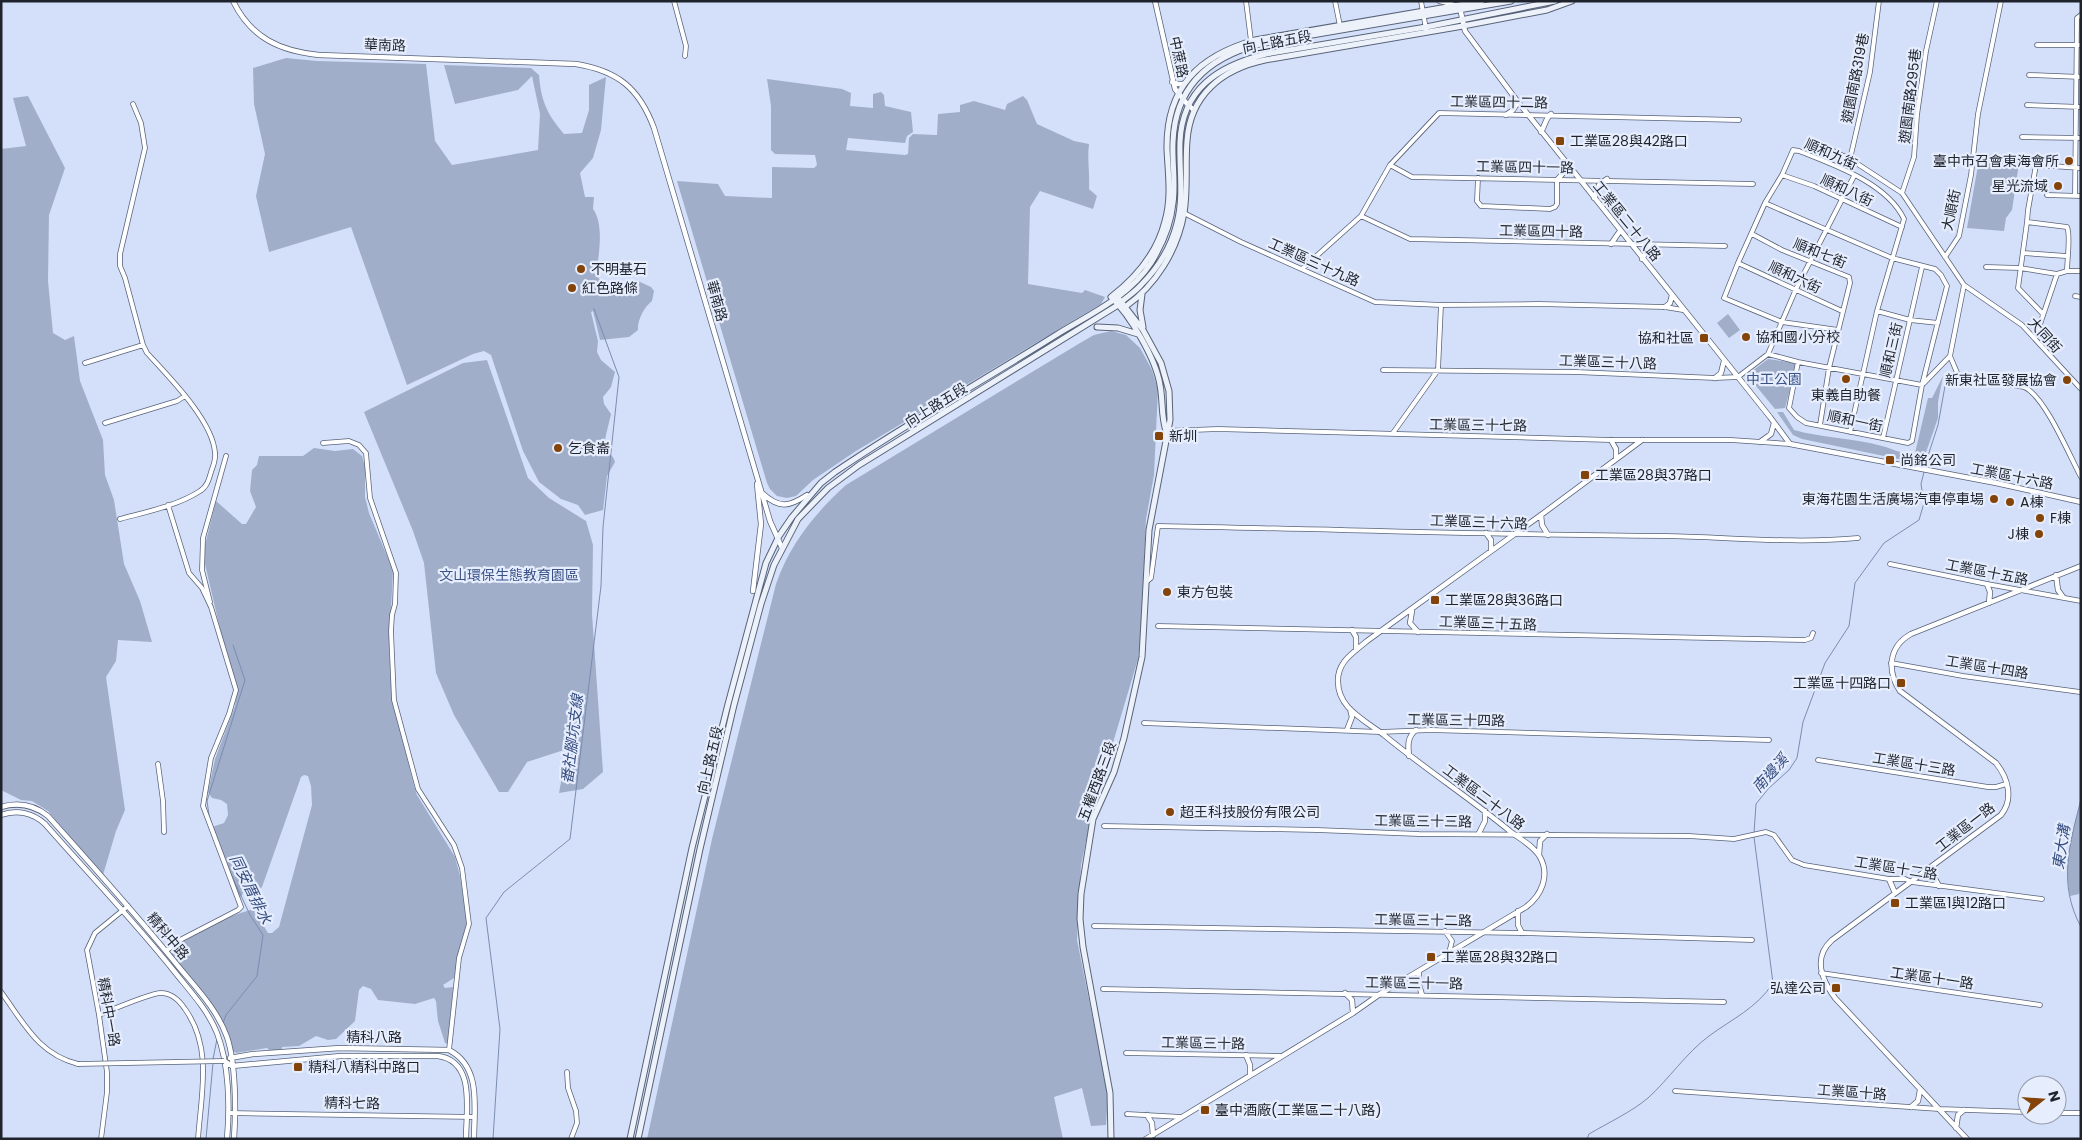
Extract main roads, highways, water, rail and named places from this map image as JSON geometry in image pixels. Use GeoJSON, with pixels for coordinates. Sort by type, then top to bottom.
{"type":"FeatureCollection","features":[{"type":"Feature","properties":{"kind":"main road","name":"向上路五段"},"geometry":{"type":"LineString","coordinates":[[1460,8],[1482,1]]}},
{"type":"Feature","properties":{"kind":"main road","name":"向上路五段"},"geometry":{"type":"LineString","coordinates":[[1118,301],[1142,277],[1161,244],[1170,222],[1174,202],[1174,129],[1182,99],[1205,70],[1221,58],[1241,49],[1260,44],[1424,14],[1511,1]]}},
{"type":"Feature","properties":{"kind":"main road","name":"向上路五段"},"geometry":{"type":"LineString","coordinates":[[1463,23],[1555,1]]}},
{"type":"Feature","properties":{"kind":"main road","name":"向上路五段"},"geometry":{"type":"LineString","coordinates":[[638,1139],[698,858],[734,705],[761,604],[782,548],[798,519],[828,488],[860,465],[1140,286],[1164,256],[1177,223],[1181,188],[1180,142],[1188,105],[1211,78],[1223,69],[1244,60],[1547,10],[1572,1]]}},
{"type":"Feature","properties":{"kind":"main road","name":"向上路五段"},"geometry":{"type":"LineString","coordinates":[[1118,301],[1153,252],[1165,221],[1169,193],[1168,131],[1171,111],[1184,84],[1209,58],[1251,41],[1424,14]]}},
{"type":"Feature","properties":{"kind":"main road","name":"向上路五段"},"geometry":{"type":"LineString","coordinates":[[630,1139],[692,848],[754,603],[766,563],[792,517],[821,483],[835,472],[947,402],[1118,301],[1142,293],[1158,276],[1169,258],[1184,213],[1188,131],[1194,110],[1215,83],[1244,64],[1426,29]]}},
{"type":"Feature","properties":{"kind":"main road"},"geometry":{"type":"LineString","coordinates":[[1142,293],[1140,310],[1143,330]]}},
{"type":"Feature","properties":{"kind":"main road","name":"五權西路三段"},"geometry":{"type":"LineString","coordinates":[[1111,1139],[1110,1093],[1083,947],[1080,919],[1081,894],[1093,819],[1114,772],[1137,684],[1144,640],[1149,530],[1166,431],[1170,420],[1166,380],[1161,363],[1143,330],[1118,301]]}},
{"type":"Feature","properties":{"kind":"main road","name":"五權西路三段"},"geometry":{"type":"LineString","coordinates":[[1118,301],[1155,366],[1160,381],[1163,421],[1166,431]]}},
{"type":"Feature","properties":{"kind":"main road"},"geometry":{"type":"LineString","coordinates":[[1097,327],[1118,328],[1138,334]]}},
{"type":"Feature","properties":{"kind":"waterway","name":"番社腳坑支線"},"geometry":{"type":"LineString","coordinates":[[493,1139],[500,1029],[486,918],[504,892],[570,839],[601,586],[603,527],[619,377],[594,309]]}},
{"type":"Feature","properties":{"kind":"waterway","name":"南邊溪"},"geometry":{"type":"LineString","coordinates":[[1924,468],[1938,425],[1947,375]]}},
{"type":"Feature","properties":{"kind":"waterway","name":"南邊溪"},"geometry":{"type":"LineString","coordinates":[[1754,833],[1756,804],[1768,789],[1789,770],[1797,758],[1803,722],[1825,663],[1849,626],[1855,583],[1884,543],[1919,520],[1924,503],[1921,484],[1924,472]]}},
{"type":"Feature","properties":{"kind":"waterway","name":"同安厝排水"},"geometry":{"type":"LineString","coordinates":[[215,833],[207,801],[245,680],[233,645]]}},
{"type":"Feature","properties":{"kind":"waterway","name":"東大溝"},"geometry":{"type":"LineString","coordinates":[[2081,799],[2068,863],[2069,895],[2081,927]]}},
{"type":"Feature","properties":{"kind":"waterway","name":"南邊溪"},"geometry":{"type":"LineString","coordinates":[[1587,1139],[1589,1134],[1648,1098],[1701,1043],[1752,1006],[1767,992],[1773,983],[1754,837]]}},
{"type":"Feature","properties":{"kind":"waterway","name":"同安厝排水"},"geometry":{"type":"LineString","coordinates":[[223,1023],[226,1015],[257,976],[263,935],[250,915],[229,870]]}},
{"type":"Feature","properties":{"kind":"waterway","name":"同安厝排水"},"geometry":{"type":"LineString","coordinates":[[213,1059],[217,1039]]}},
{"type":"Feature","properties":{"kind":"waterway","name":"同安厝排水"},"geometry":{"type":"LineString","coordinates":[[206,1139],[213,1063]]}},
{"type":"Feature","properties":{"kind":"place","name":"工業區28與42路口"},"geometry":{"type":"Point","coordinates":[1560,141]}},
{"type":"Feature","properties":{"kind":"place","name":"臺中市召會東海會所"},"geometry":{"type":"Point","coordinates":[2069,161]}},
{"type":"Feature","properties":{"kind":"place","name":"星光流域"},"geometry":{"type":"Point","coordinates":[2058,186]}},
{"type":"Feature","properties":{"kind":"place","name":"不明基石"},"geometry":{"type":"Point","coordinates":[581,269]}},
{"type":"Feature","properties":{"kind":"place","name":"紅色路條"},"geometry":{"type":"Point","coordinates":[572,288]}},
{"type":"Feature","properties":{"kind":"place","name":"協和國小分校"},"geometry":{"type":"Point","coordinates":[1746,337]}},
{"type":"Feature","properties":{"kind":"place","name":"協和社區"},"geometry":{"type":"Point","coordinates":[1704,338]}},
{"type":"Feature","properties":{"kind":"place","name":"東義自助餐"},"geometry":{"type":"Point","coordinates":[1846,379]}},
{"type":"Feature","properties":{"kind":"place","name":"新東社區發展協會"},"geometry":{"type":"Point","coordinates":[2067,380]}},
{"type":"Feature","properties":{"kind":"place","name":"新圳"},"geometry":{"type":"Point","coordinates":[1159,436]}},
{"type":"Feature","properties":{"kind":"place","name":"乞食崙"},"geometry":{"type":"Point","coordinates":[558,448]}},
{"type":"Feature","properties":{"kind":"place","name":"尚銘公司"},"geometry":{"type":"Point","coordinates":[1890,460]}},
{"type":"Feature","properties":{"kind":"place","name":"工業區28與37路口"},"geometry":{"type":"Point","coordinates":[1585,475]}},
{"type":"Feature","properties":{"kind":"place","name":"東海花園生活廣場汽車停車場"},"geometry":{"type":"Point","coordinates":[1994,499]}},
{"type":"Feature","properties":{"kind":"place","name":"A棟"},"geometry":{"type":"Point","coordinates":[2010,502]}},
{"type":"Feature","properties":{"kind":"place","name":"F棟"},"geometry":{"type":"Point","coordinates":[2040,518]}},
{"type":"Feature","properties":{"kind":"place","name":"J棟"},"geometry":{"type":"Point","coordinates":[2039,534]}},
{"type":"Feature","properties":{"kind":"place","name":"東方包裝"},"geometry":{"type":"Point","coordinates":[1167,592]}},
{"type":"Feature","properties":{"kind":"place","name":"工業區28與36路口"},"geometry":{"type":"Point","coordinates":[1435,600]}},
{"type":"Feature","properties":{"kind":"place","name":"工業區十四路口"},"geometry":{"type":"Point","coordinates":[1901,683]}},
{"type":"Feature","properties":{"kind":"place","name":"超王科技股份有限公司"},"geometry":{"type":"Point","coordinates":[1170,812]}},
{"type":"Feature","properties":{"kind":"place","name":"工業區1與12路口"},"geometry":{"type":"Point","coordinates":[1895,903]}},
{"type":"Feature","properties":{"kind":"place","name":"工業區28與32路口"},"geometry":{"type":"Point","coordinates":[1431,957]}},
{"type":"Feature","properties":{"kind":"place","name":"弘達公司"},"geometry":{"type":"Point","coordinates":[1836,988]}},
{"type":"Feature","properties":{"kind":"place","name":"精科八精科中路口"},"geometry":{"type":"Point","coordinates":[298,1067]}},
{"type":"Feature","properties":{"kind":"place","name":"臺中酒廠(工業區二十八路)"},"geometry":{"type":"Point","coordinates":[1205,1110]}},
{"type":"Feature","properties":{"kind":"park label","name":"中工公園"},"geometry":{"type":"Point","coordinates":[1774,379]}},
{"type":"Feature","properties":{"kind":"park label","name":"文山環保生態教育園區"},"geometry":{"type":"Point","coordinates":[509,575]}}]}
